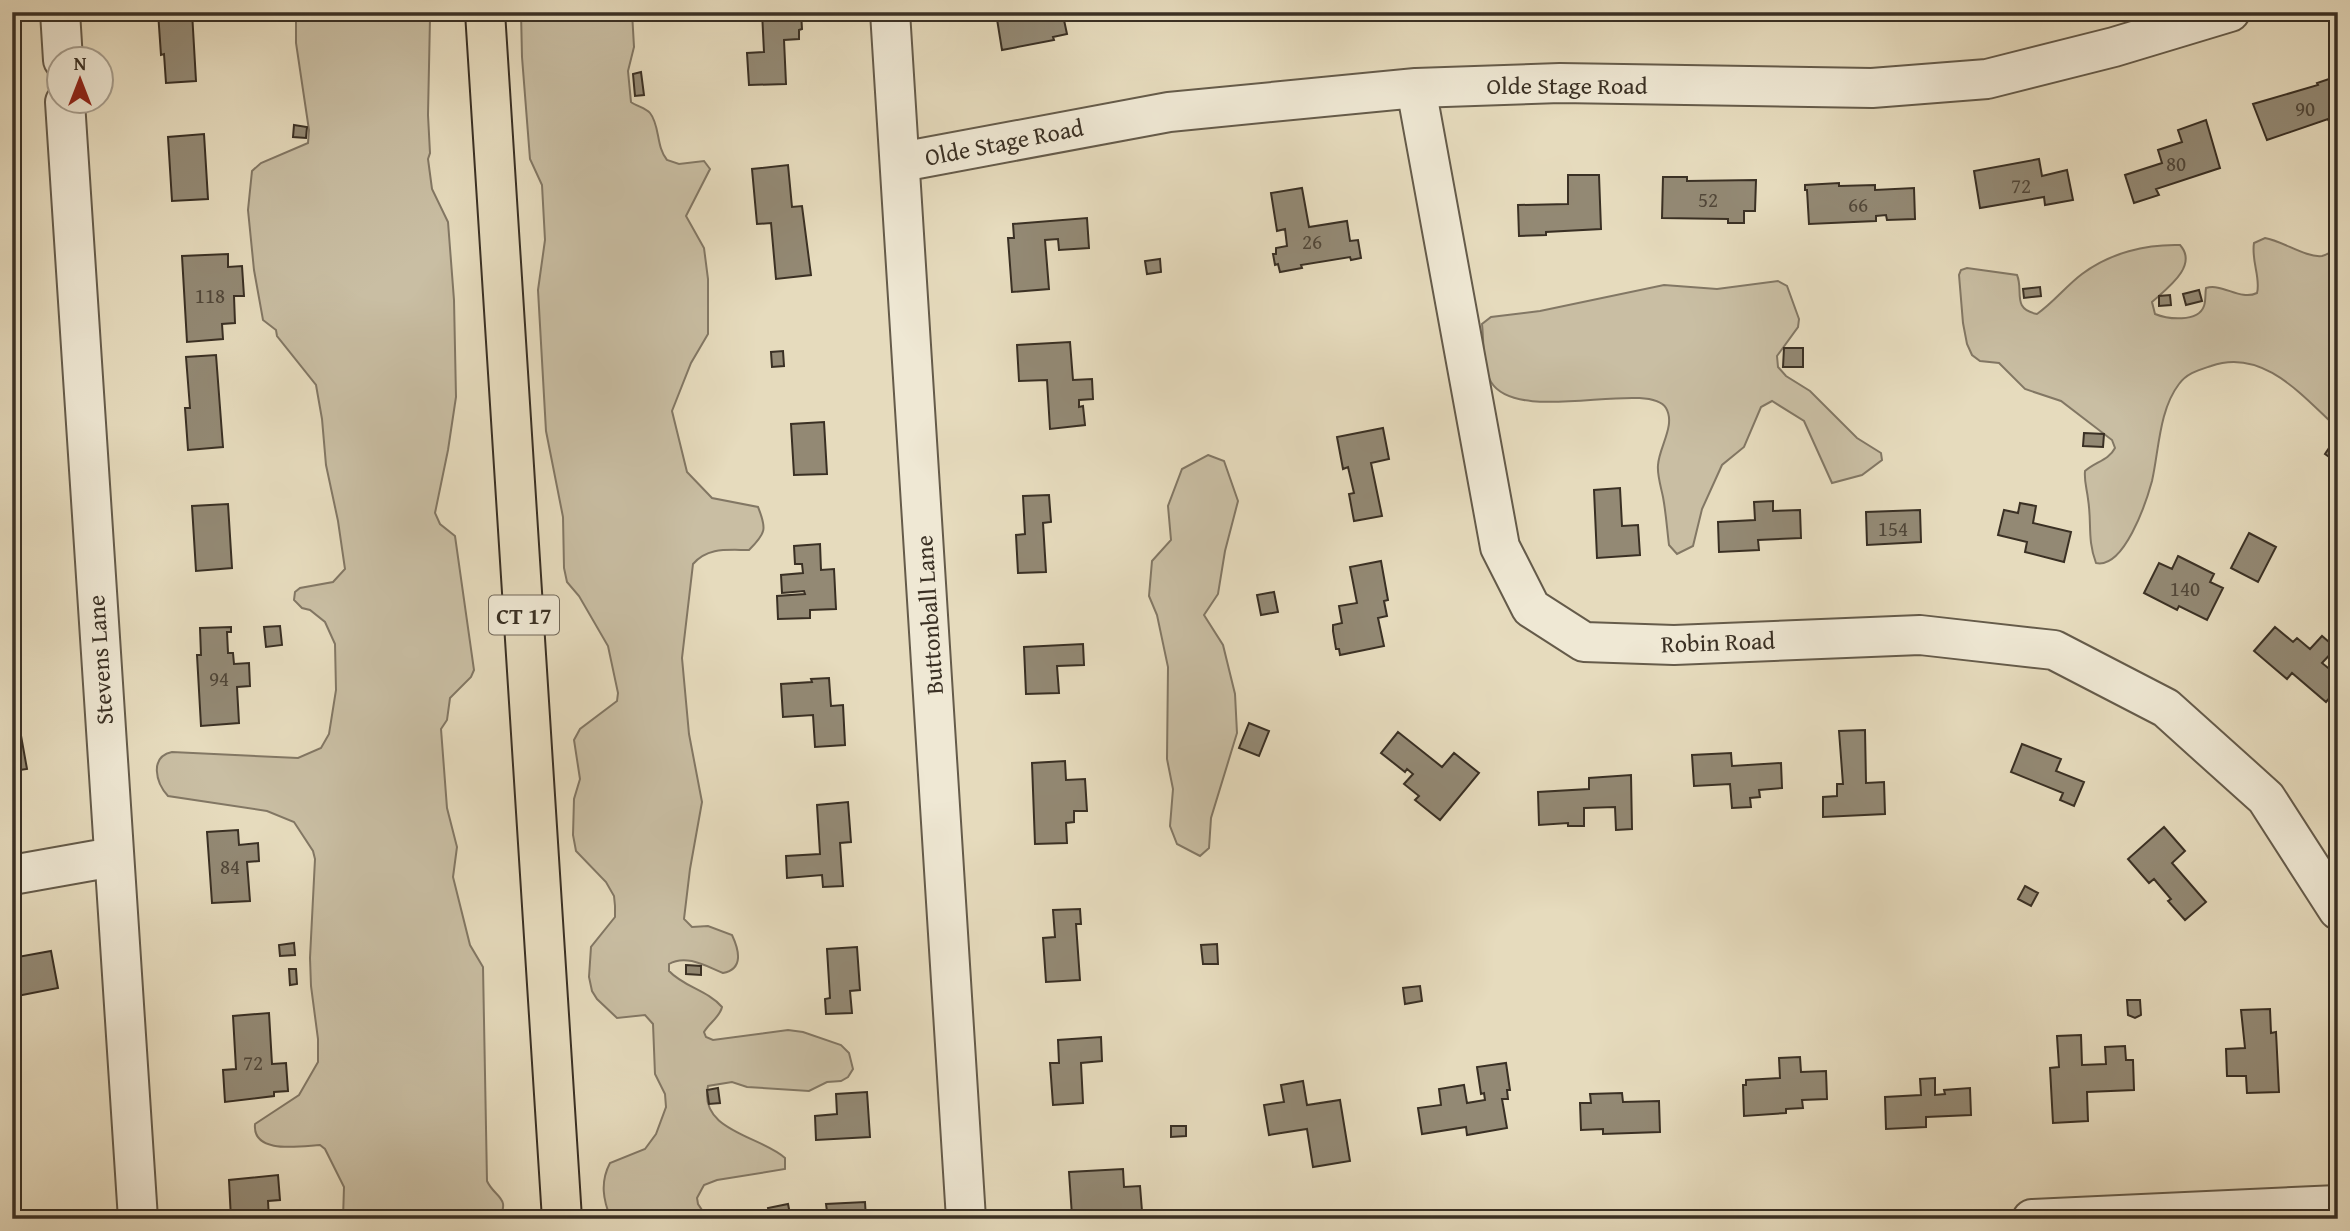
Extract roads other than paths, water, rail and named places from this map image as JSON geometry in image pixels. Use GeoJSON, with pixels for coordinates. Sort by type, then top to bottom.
{"type":"FeatureCollection","features":[{"type":"Feature","properties":{"kind":"main road","name":"CT 17"},"geometry":{"type":"LineString","coordinates":[[485,12],[562,1219]]}},
{"type":"Feature","properties":{"kind":"street"},"geometry":{"type":"LineString","coordinates":[[60,12],[61,46]]}},
{"type":"Feature","properties":{"kind":"street","name":"Buttonball Lane"},"geometry":{"type":"LineString","coordinates":[[890,12],[966,1219]]}},
{"type":"Feature","properties":{"kind":"street","name":"Olde Stage Road"},"geometry":{"type":"LineString","coordinates":[[901,162],[1169,112],[1416,88],[1560,83],[1871,88],[1987,79],[2114,47],[2230,12]]}},
{"type":"Feature","properties":{"kind":"street","name":"Robin Road"},"geometry":{"type":"LineString","coordinates":[[1416,88],[1500,547],[1531,608],[1584,642],[1674,645],[1920,635],[2054,650],[2166,708],[2266,798],[2338,910]]}},
{"type":"Feature","properties":{"kind":"street","name":"Stevens Lane"},"geometry":{"type":"LineString","coordinates":[[66,116],[138,1219]]}},
{"type":"Feature","properties":{"kind":"street"},"geometry":{"type":"LineString","coordinates":[[12,874],[113,857]]}},
{"type":"Feature","properties":{"kind":"street"},"geometry":{"type":"LineString","coordinates":[[2032,1219],[2338,1205]]}}]}
